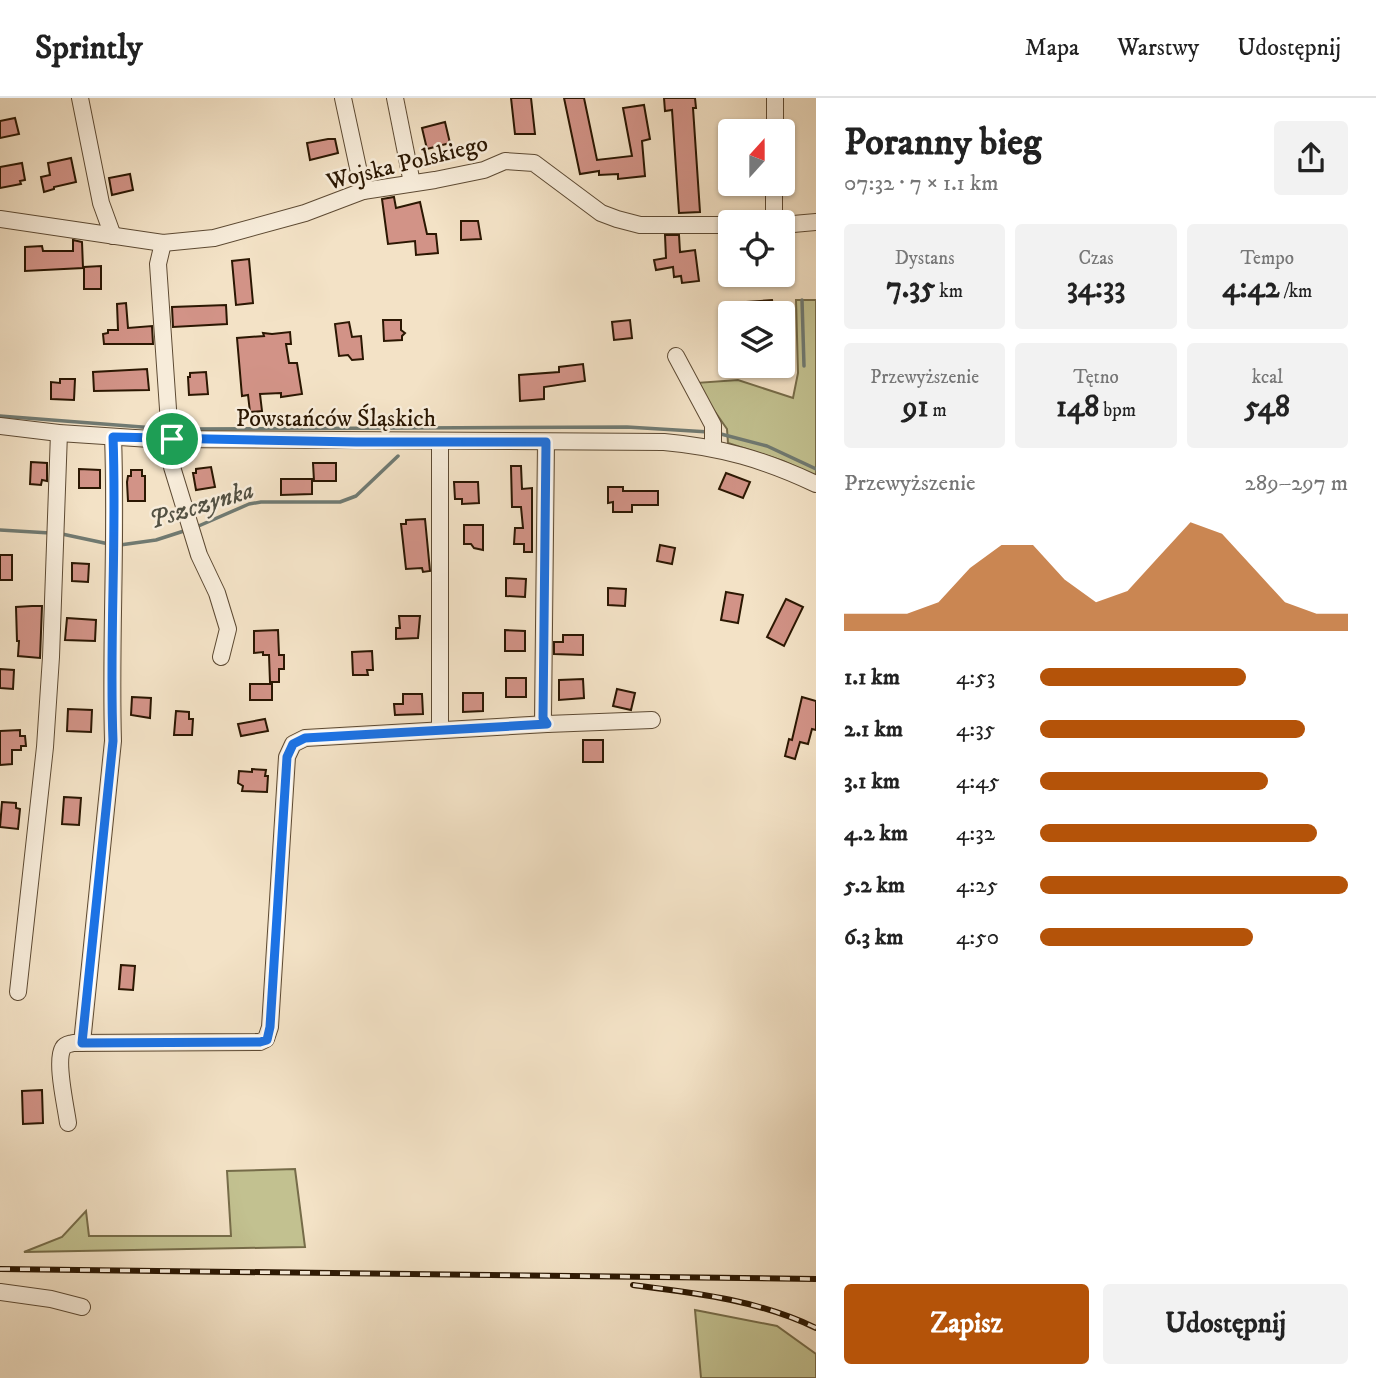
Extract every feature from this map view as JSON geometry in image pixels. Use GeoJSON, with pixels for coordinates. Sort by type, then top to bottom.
{"type":"FeatureCollection","features":[{"type":"Feature","properties":{"kind":"street"},"geometry":{"type":"LineString","coordinates":[[80,98],[101,203],[113,236]]}},
{"type":"Feature","properties":{"kind":"street"},"geometry":{"type":"LineString","coordinates":[[343,98],[363,191]]}},
{"type":"Feature","properties":{"kind":"street"},"geometry":{"type":"LineString","coordinates":[[395,98],[412,183]]}},
{"type":"Feature","properties":{"kind":"street"},"geometry":{"type":"LineString","coordinates":[[775,98],[775,119]]}},
{"type":"Feature","properties":{"kind":"street","name":"Wojska Polskiego"},"geometry":{"type":"LineString","coordinates":[[0,219],[163,243],[214,239],[305,213],[363,191],[484,170],[505,161],[534,163],[601,213],[617,219],[640,225],[718,225]]}},
{"type":"Feature","properties":{"kind":"street"},"geometry":{"type":"LineString","coordinates":[[795,224],[816,222]]}},
{"type":"Feature","properties":{"kind":"street"},"geometry":{"type":"LineString","coordinates":[[163,243],[158,264],[172,467],[199,555],[218,593],[228,629],[221,657]]}},
{"type":"Feature","properties":{"kind":"street"},"geometry":{"type":"LineString","coordinates":[[676,356],[713,425],[713,448]]}},
{"type":"Feature","properties":{"kind":"street","name":"Powstańców Śląskich"},"geometry":{"type":"LineString","coordinates":[[0,426],[59,433],[172,439],[664,442],[713,448],[778,466],[816,484]]}},
{"type":"Feature","properties":{"kind":"street"},"geometry":{"type":"LineString","coordinates":[[18,992],[45,747],[59,433]]}},
{"type":"Feature","properties":{"kind":"street"},"geometry":{"type":"LineString","coordinates":[[82,1043],[113,741],[113,437]]}},
{"type":"Feature","properties":{"kind":"street"},"geometry":{"type":"LineString","coordinates":[[440,441],[440,730]]}},
{"type":"Feature","properties":{"kind":"street"},"geometry":{"type":"LineString","coordinates":[[546,442],[543,718],[547,724]]}},
{"type":"Feature","properties":{"kind":"street"},"geometry":{"type":"LineString","coordinates":[[68,1123],[61,1063],[66,1045],[267,1040],[287,757],[297,741],[305,738],[440,730],[652,720]]}},
{"type":"Feature","properties":{"kind":"street"},"geometry":{"type":"LineString","coordinates":[[0,1292],[51,1298],[82,1307]]}},
{"type":"Feature","properties":{"kind":"shaded area"},"geometry":{"type":"Polygon","coordinates":[[[796,300],[816,300],[816,476],[783,461],[728,443],[727,429],[695,383],[738,380],[793,398],[798,373],[796,300]]]}},
{"type":"Feature","properties":{"kind":"shaded area"},"geometry":{"type":"Polygon","coordinates":[[[295,1169],[305,1247],[24,1252],[62,1237],[86,1211],[89,1236],[231,1236],[227,1171],[295,1169]]]}},
{"type":"Feature","properties":{"kind":"shaded area"},"geometry":{"type":"Polygon","coordinates":[[[695,1310],[777,1326],[816,1354],[816,1378],[701,1378],[695,1310]]]}},
{"type":"Feature","properties":{"kind":"building"},"geometry":{"type":"Polygon","coordinates":[[[511,98],[531,98],[535,134],[515,134],[511,98]]]}},
{"type":"Feature","properties":{"kind":"building"},"geometry":{"type":"Polygon","coordinates":[[[564,98],[584,98],[597,160],[632,156],[623,108],[644,105],[650,139],[642,141],[645,176],[618,179],[618,174],[599,175],[599,171],[580,174],[564,98]]]}},
{"type":"Feature","properties":{"kind":"building"},"geometry":{"type":"Polygon","coordinates":[[[664,98],[695,98],[696,108],[693,108],[700,212],[679,213],[672,110],[665,111],[664,98]]]}},
{"type":"Feature","properties":{"kind":"building"},"geometry":{"type":"Polygon","coordinates":[[[15,118],[19,134],[0,138],[0,121],[15,118]]]}},
{"type":"Feature","properties":{"kind":"building"},"geometry":{"type":"Polygon","coordinates":[[[445,122],[450,143],[427,149],[422,128],[445,122]]]}},
{"type":"Feature","properties":{"kind":"building"},"geometry":{"type":"Polygon","coordinates":[[[335,139],[338,153],[310,160],[307,143],[335,139]]]}},
{"type":"Feature","properties":{"kind":"building"},"geometry":{"type":"Polygon","coordinates":[[[71,158],[76,182],[44,192],[41,177],[50,175],[48,163],[71,158]]]}},
{"type":"Feature","properties":{"kind":"building"},"geometry":{"type":"Polygon","coordinates":[[[22,163],[25,180],[20,181],[21,184],[0,188],[0,167],[22,163]]]}},
{"type":"Feature","properties":{"kind":"building"},"geometry":{"type":"Polygon","coordinates":[[[130,174],[133,190],[112,195],[109,178],[130,174]]]}},
{"type":"Feature","properties":{"kind":"building"},"geometry":{"type":"Polygon","coordinates":[[[394,197],[396,208],[420,202],[427,234],[436,234],[438,253],[416,255],[415,241],[388,244],[382,199],[394,197]]]}},
{"type":"Feature","properties":{"kind":"building"},"geometry":{"type":"Polygon","coordinates":[[[461,221],[478,221],[481,239],[461,240],[461,221]]]}},
{"type":"Feature","properties":{"kind":"building"},"geometry":{"type":"Polygon","coordinates":[[[665,235],[679,235],[680,252],[695,250],[699,281],[682,283],[681,276],[674,277],[673,267],[656,270],[654,260],[666,258],[665,235]]]}},
{"type":"Feature","properties":{"kind":"building"},"geometry":{"type":"Polygon","coordinates":[[[73,240],[82,242],[83,268],[25,271],[25,247],[42,246],[43,251],[73,251],[73,240]]]}},
{"type":"Feature","properties":{"kind":"building"},"geometry":{"type":"Polygon","coordinates":[[[249,259],[253,303],[236,305],[232,261],[249,259]]]}},
{"type":"Feature","properties":{"kind":"building"},"geometry":{"type":"Polygon","coordinates":[[[101,266],[101,289],[84,289],[84,267],[101,266]]]}},
{"type":"Feature","properties":{"kind":"building"},"geometry":{"type":"Polygon","coordinates":[[[126,303],[128,328],[152,326],[153,344],[104,344],[103,334],[108,333],[108,330],[118,330],[117,304],[126,303]]]}},
{"type":"Feature","properties":{"kind":"building"},"geometry":{"type":"Polygon","coordinates":[[[226,305],[227,324],[173,327],[172,307],[226,305]]]}},
{"type":"Feature","properties":{"kind":"building"},"geometry":{"type":"Polygon","coordinates":[[[383,320],[401,320],[401,330],[405,333],[402,340],[384,341],[383,320]]]}},
{"type":"Feature","properties":{"kind":"building"},"geometry":{"type":"Polygon","coordinates":[[[630,320],[632,338],[614,340],[612,322],[630,320]]]}},
{"type":"Feature","properties":{"kind":"building"},"geometry":{"type":"Polygon","coordinates":[[[349,322],[352,337],[361,336],[363,359],[352,360],[348,355],[339,356],[335,324],[349,322]]]}},
{"type":"Feature","properties":{"kind":"building"},"geometry":{"type":"Polygon","coordinates":[[[290,332],[291,344],[286,344],[289,363],[297,363],[302,394],[281,397],[281,393],[260,394],[262,411],[250,412],[248,395],[242,396],[237,338],[290,332]]]}},
{"type":"Feature","properties":{"kind":"building"},"geometry":{"type":"Polygon","coordinates":[[[583,364],[585,381],[544,387],[544,399],[520,401],[519,375],[559,372],[559,367],[583,364]]]}},
{"type":"Feature","properties":{"kind":"building"},"geometry":{"type":"Polygon","coordinates":[[[147,369],[149,390],[94,391],[93,372],[147,369]]]}},
{"type":"Feature","properties":{"kind":"building"},"geometry":{"type":"Polygon","coordinates":[[[206,372],[208,394],[189,395],[190,373],[206,372]]]}},
{"type":"Feature","properties":{"kind":"building"},"geometry":{"type":"Polygon","coordinates":[[[60,379],[75,379],[74,400],[51,399],[51,382],[60,383],[60,379]]]}},
{"type":"Feature","properties":{"kind":"building"},"geometry":{"type":"Polygon","coordinates":[[[31,462],[47,463],[47,481],[42,480],[41,485],[30,484],[31,462]]]}},
{"type":"Feature","properties":{"kind":"building"},"geometry":{"type":"Polygon","coordinates":[[[313,463],[336,463],[336,481],[314,481],[313,463]]]}},
{"type":"Feature","properties":{"kind":"building"},"geometry":{"type":"Polygon","coordinates":[[[511,466],[521,466],[522,489],[532,488],[532,552],[524,552],[524,544],[514,544],[515,528],[523,528],[521,507],[512,507],[511,466]]]}},
{"type":"Feature","properties":{"kind":"building"},"geometry":{"type":"Polygon","coordinates":[[[211,467],[215,487],[196,490],[193,473],[196,473],[196,469],[211,467]]]}},
{"type":"Feature","properties":{"kind":"building"},"geometry":{"type":"Polygon","coordinates":[[[79,469],[100,470],[100,488],[79,488],[79,469]]]}},
{"type":"Feature","properties":{"kind":"building"},"geometry":{"type":"Polygon","coordinates":[[[131,470],[142,470],[142,476],[145,476],[145,501],[128,501],[127,482],[131,470]]]}},
{"type":"Feature","properties":{"kind":"building"},"geometry":{"type":"Polygon","coordinates":[[[726,473],[750,482],[743,498],[719,489],[726,473]]]}},
{"type":"Feature","properties":{"kind":"building"},"geometry":{"type":"Polygon","coordinates":[[[281,479],[312,479],[312,494],[281,495],[281,479]]]}},
{"type":"Feature","properties":{"kind":"building"},"geometry":{"type":"Polygon","coordinates":[[[454,482],[478,482],[479,503],[462,504],[462,499],[455,499],[454,482]]]}},
{"type":"Feature","properties":{"kind":"building"},"geometry":{"type":"Polygon","coordinates":[[[608,487],[623,487],[623,491],[658,491],[658,505],[632,505],[632,512],[613,512],[613,502],[608,503],[608,487]]]}},
{"type":"Feature","properties":{"kind":"building"},"geometry":{"type":"Polygon","coordinates":[[[425,519],[430,571],[423,572],[422,568],[406,569],[401,524],[406,524],[406,520],[425,519]]]}},
{"type":"Feature","properties":{"kind":"building"},"geometry":{"type":"Polygon","coordinates":[[[464,525],[483,525],[483,550],[474,548],[471,544],[464,544],[464,525]]]}},
{"type":"Feature","properties":{"kind":"building"},"geometry":{"type":"Polygon","coordinates":[[[660,545],[675,548],[672,564],[657,561],[660,545]]]}},
{"type":"Feature","properties":{"kind":"building"},"geometry":{"type":"Polygon","coordinates":[[[0,555],[12,555],[12,580],[0,580],[0,555]]]}},
{"type":"Feature","properties":{"kind":"building"},"geometry":{"type":"Polygon","coordinates":[[[72,563],[89,564],[88,582],[72,581],[72,563]]]}},
{"type":"Feature","properties":{"kind":"building"},"geometry":{"type":"Polygon","coordinates":[[[506,578],[526,579],[525,597],[506,596],[506,578]]]}},
{"type":"Feature","properties":{"kind":"building"},"geometry":{"type":"Polygon","coordinates":[[[608,588],[626,589],[625,606],[608,605],[608,588]]]}},
{"type":"Feature","properties":{"kind":"building"},"geometry":{"type":"Polygon","coordinates":[[[726,592],[743,595],[738,623],[721,620],[726,592]]]}},
{"type":"Feature","properties":{"kind":"building"},"geometry":{"type":"Polygon","coordinates":[[[786,599],[803,607],[784,646],[767,637],[786,599]]]}},
{"type":"Feature","properties":{"kind":"building"},"geometry":{"type":"Polygon","coordinates":[[[42,606],[40,658],[18,656],[16,607],[42,606]]]}},
{"type":"Feature","properties":{"kind":"building"},"geometry":{"type":"Polygon","coordinates":[[[399,616],[420,616],[418,638],[396,639],[396,628],[400,628],[399,616]]]}},
{"type":"Feature","properties":{"kind":"building"},"geometry":{"type":"Polygon","coordinates":[[[67,618],[96,620],[95,641],[65,640],[67,618]]]}},
{"type":"Feature","properties":{"kind":"building"},"geometry":{"type":"Polygon","coordinates":[[[278,630],[279,655],[284,655],[284,669],[279,669],[279,682],[270,682],[269,655],[263,655],[263,652],[254,653],[254,631],[278,630]]]}},
{"type":"Feature","properties":{"kind":"building"},"geometry":{"type":"Polygon","coordinates":[[[505,630],[525,631],[525,651],[505,651],[505,630]]]}},
{"type":"Feature","properties":{"kind":"building"},"geometry":{"type":"Polygon","coordinates":[[[563,635],[583,635],[583,655],[554,654],[554,642],[563,642],[563,635]]]}},
{"type":"Feature","properties":{"kind":"building"},"geometry":{"type":"Polygon","coordinates":[[[372,651],[373,670],[367,670],[368,675],[353,675],[352,652],[372,651]]]}},
{"type":"Feature","properties":{"kind":"building"},"geometry":{"type":"Polygon","coordinates":[[[0,669],[14,670],[13,689],[0,688],[0,669]]]}},
{"type":"Feature","properties":{"kind":"building"},"geometry":{"type":"Polygon","coordinates":[[[506,678],[526,678],[526,697],[506,697],[506,678]]]}},
{"type":"Feature","properties":{"kind":"building"},"geometry":{"type":"Polygon","coordinates":[[[583,679],[584,698],[559,700],[559,680],[583,679]]]}},
{"type":"Feature","properties":{"kind":"building"},"geometry":{"type":"Polygon","coordinates":[[[250,684],[272,684],[272,700],[250,700],[250,684]]]}},
{"type":"Feature","properties":{"kind":"building"},"geometry":{"type":"Polygon","coordinates":[[[617,689],[635,693],[631,710],[613,706],[617,689]]]}},
{"type":"Feature","properties":{"kind":"building"},"geometry":{"type":"Polygon","coordinates":[[[463,693],[483,693],[483,711],[463,712],[463,693]]]}},
{"type":"Feature","properties":{"kind":"building"},"geometry":{"type":"Polygon","coordinates":[[[403,694],[422,694],[423,714],[395,715],[394,704],[403,704],[403,694]]]}},
{"type":"Feature","properties":{"kind":"building"},"geometry":{"type":"Polygon","coordinates":[[[132,697],[151,698],[150,718],[131,715],[132,697]]]}},
{"type":"Feature","properties":{"kind":"building"},"geometry":{"type":"Polygon","coordinates":[[[802,697],[816,701],[816,730],[812,729],[808,744],[800,742],[795,759],[785,756],[789,739],[792,740],[802,697]]]}},
{"type":"Feature","properties":{"kind":"building"},"geometry":{"type":"Polygon","coordinates":[[[68,709],[92,710],[91,732],[67,731],[68,709]]]}},
{"type":"Feature","properties":{"kind":"building"},"geometry":{"type":"Polygon","coordinates":[[[176,711],[189,712],[189,719],[193,719],[192,735],[174,735],[176,711]]]}},
{"type":"Feature","properties":{"kind":"building"},"geometry":{"type":"Polygon","coordinates":[[[265,719],[268,731],[241,736],[238,724],[265,719]]]}},
{"type":"Feature","properties":{"kind":"building"},"geometry":{"type":"Polygon","coordinates":[[[20,730],[20,736],[25,736],[26,746],[21,746],[21,750],[12,750],[12,764],[0,765],[0,731],[20,730]]]}},
{"type":"Feature","properties":{"kind":"building"},"geometry":{"type":"Polygon","coordinates":[[[583,740],[603,740],[603,762],[583,762],[583,740]]]}},
{"type":"Feature","properties":{"kind":"building"},"geometry":{"type":"Polygon","coordinates":[[[252,769],[266,770],[267,792],[242,791],[243,786],[238,783],[239,771],[252,772],[252,769]]]}},
{"type":"Feature","properties":{"kind":"building"},"geometry":{"type":"Polygon","coordinates":[[[64,797],[81,798],[79,825],[62,824],[64,797]]]}},
{"type":"Feature","properties":{"kind":"building"},"geometry":{"type":"Polygon","coordinates":[[[2,802],[16,803],[16,808],[20,809],[18,829],[0,827],[2,802]]]}},
{"type":"Feature","properties":{"kind":"building"},"geometry":{"type":"Polygon","coordinates":[[[121,965],[135,966],[133,990],[119,989],[121,965]]]}},
{"type":"Feature","properties":{"kind":"building"},"geometry":{"type":"Polygon","coordinates":[[[42,1090],[43,1123],[23,1124],[22,1091],[42,1090]]]}},
{"type":"Feature","properties":{"kind":"waterway"},"geometry":{"type":"LineString","coordinates":[[802,300],[804,366]]}},
{"type":"Feature","properties":{"kind":"waterway"},"geometry":{"type":"LineString","coordinates":[[0,416],[155,428]]}},
{"type":"Feature","properties":{"kind":"waterway","name":"Pszczynka"},"geometry":{"type":"LineString","coordinates":[[187,429],[627,427],[709,432]]}},
{"type":"Feature","properties":{"kind":"waterway","name":"Pszczynka"},"geometry":{"type":"LineString","coordinates":[[717,433],[767,446],[816,469]]}},
{"type":"Feature","properties":{"kind":"waterway","name":"Pszczynka"},"geometry":{"type":"LineString","coordinates":[[194,528],[249,504],[340,502],[356,496],[398,456]]}},
{"type":"Feature","properties":{"kind":"waterway","name":"Pszczynka"},"geometry":{"type":"LineString","coordinates":[[0,530],[50,533]]}},
{"type":"Feature","properties":{"kind":"waterway","name":"Pszczynka"},"geometry":{"type":"LineString","coordinates":[[120,545],[156,540],[187,530]]}},
{"type":"Feature","properties":{"kind":"waterway","name":"Pszczynka"},"geometry":{"type":"LineString","coordinates":[[62,534],[109,544]]}},
{"type":"Feature","properties":{"kind":"railway"},"geometry":{"type":"LineString","coordinates":[[0,1269],[816,1279]]}},
{"type":"Feature","properties":{"kind":"railway"},"geometry":{"type":"LineString","coordinates":[[633,1285],[749,1304],[816,1328]]}},
{"type":"Feature","properties":{"kind":"route"},"geometry":{"type":"LineString","coordinates":[[113,437],[172,439],[546,442],[543,718],[547,724],[305,738],[297,741],[287,757],[267,1040],[82,1043],[113,741],[113,437]]}}]}
